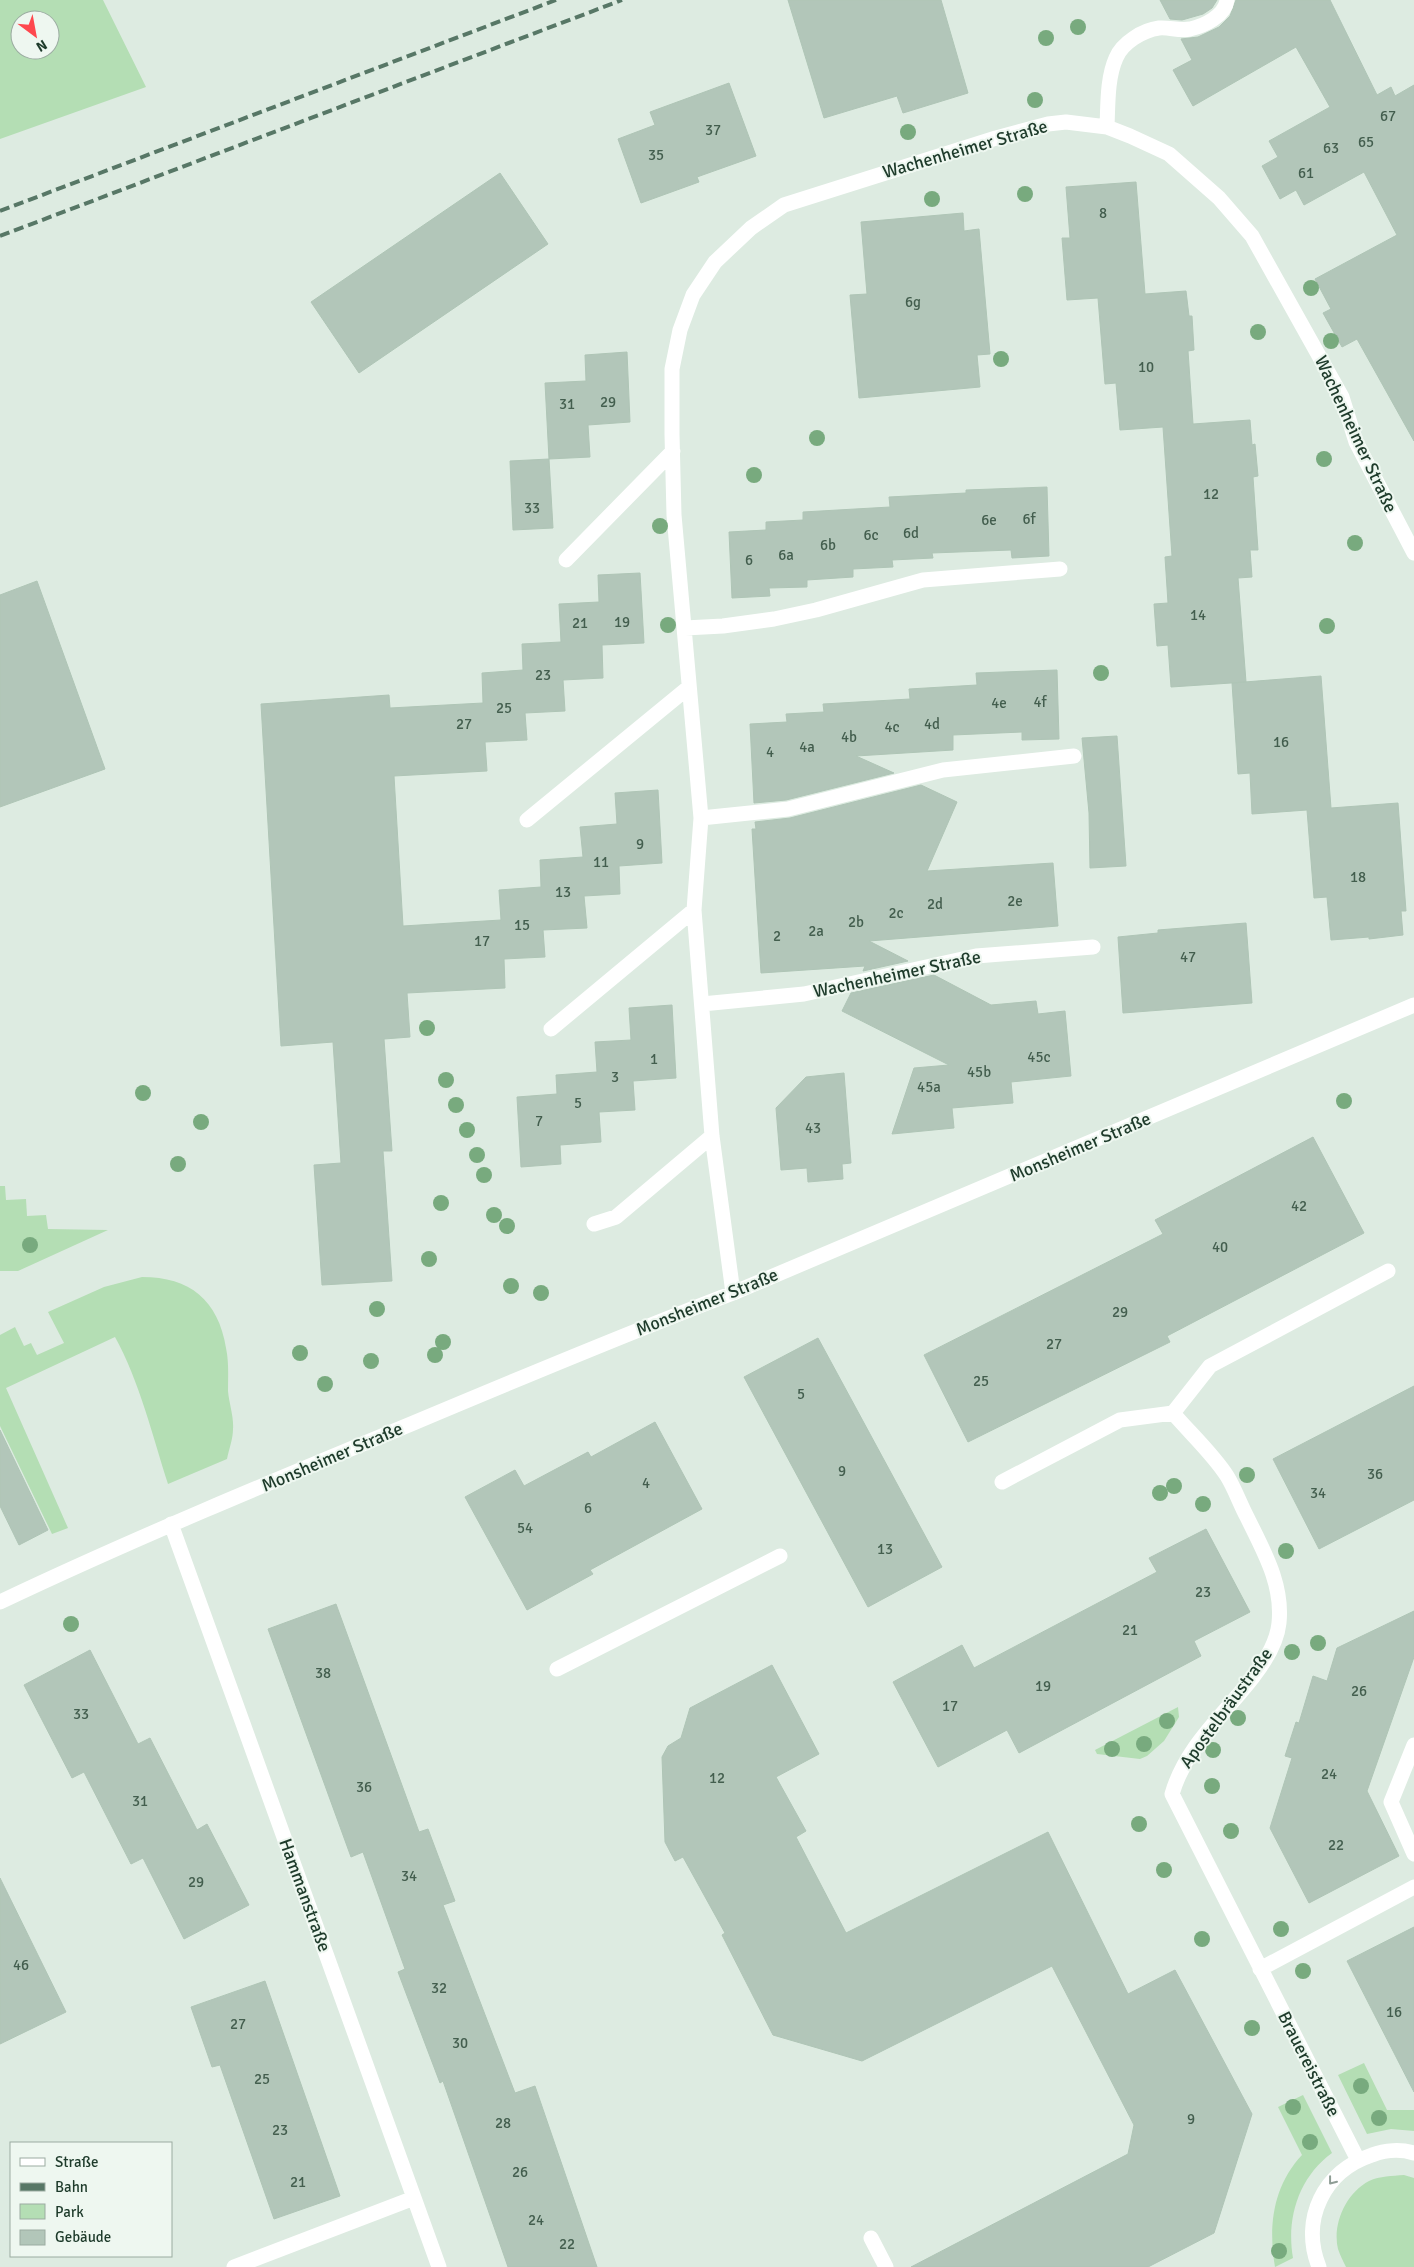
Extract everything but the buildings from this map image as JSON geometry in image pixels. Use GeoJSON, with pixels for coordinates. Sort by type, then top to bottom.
{"type":"FeatureCollection","features":[{"type":"Feature","properties":{"kind":"street"},"geometry":{"type":"LineString","coordinates":[[1107,127],[1112,71],[1116,56],[1137,36],[1148,30],[1160,28],[1190,29],[1211,20],[1220,14],[1227,5],[1227,0]]}},
{"type":"Feature","properties":{"kind":"street","name":"Wachenheimer Straße"},"geometry":{"type":"LineString","coordinates":[[734,1293],[712,1136],[694,910],[701,818],[674,515],[672,369],[680,330],[693,295],[715,262],[751,228],[784,205],[996,138],[1048,124],[1066,122],[1107,127],[1169,154],[1219,198],[1252,236],[1342,396],[1356,442],[1414,553]]}},
{"type":"Feature","properties":{"kind":"street"},"geometry":{"type":"LineString","coordinates":[[566,560],[673,451]]}},
{"type":"Feature","properties":{"kind":"street"},"geometry":{"type":"LineString","coordinates":[[685,628],[723,626],[774,619],[816,610],[923,580],[1060,569]]}},
{"type":"Feature","properties":{"kind":"street"},"geometry":{"type":"LineString","coordinates":[[527,820],[689,687]]}},
{"type":"Feature","properties":{"kind":"street"},"geometry":{"type":"LineString","coordinates":[[701,818],[788,809],[943,770],[1074,756]]}},
{"type":"Feature","properties":{"kind":"street"},"geometry":{"type":"LineString","coordinates":[[551,1028],[694,910]]}},
{"type":"Feature","properties":{"kind":"street","name":"Wachenheimer Straße"},"geometry":{"type":"LineString","coordinates":[[702,1004],[804,994],[976,956],[1093,947]]}},
{"type":"Feature","properties":{"kind":"street","name":"Monsheimer Straße"},"geometry":{"type":"LineString","coordinates":[[0,1602],[172,1524],[659,1321],[734,1293],[1414,1005]]}},
{"type":"Feature","properties":{"kind":"street"},"geometry":{"type":"LineString","coordinates":[[594,1224],[616,1217],[712,1136]]}},
{"type":"Feature","properties":{"kind":"street"},"geometry":{"type":"LineString","coordinates":[[1002,1482],[1120,1420],[1173,1413],[1210,1366],[1388,1271]]}},
{"type":"Feature","properties":{"kind":"street","name":"Apostelbräustraße"},"geometry":{"type":"LineString","coordinates":[[1172,1794],[1177,1775],[1186,1760],[1211,1726],[1253,1677],[1270,1650],[1279,1626],[1280,1600],[1276,1580],[1226,1476],[1173,1413]]}},
{"type":"Feature","properties":{"kind":"street","name":"Hammanstraße"},"geometry":{"type":"LineString","coordinates":[[172,1524],[439,2267]]}},
{"type":"Feature","properties":{"kind":"street"},"geometry":{"type":"LineString","coordinates":[[557,1669],[780,1556]]}},
{"type":"Feature","properties":{"kind":"street"},"geometry":{"type":"LineString","coordinates":[[1414,1744],[1391,1802],[1414,1854]]}},
{"type":"Feature","properties":{"kind":"street","name":"Brauereistraße"},"geometry":{"type":"LineString","coordinates":[[1172,1794],[1358,2160]]}},
{"type":"Feature","properties":{"kind":"street"},"geometry":{"type":"LineString","coordinates":[[1260,1969],[1414,1888]]}},
{"type":"Feature","properties":{"kind":"street"},"geometry":{"type":"LineString","coordinates":[[1316,2266],[1313,2254],[1312,2226],[1319,2199],[1335,2176],[1358,2160],[1381,2152],[1406,2150],[1414,2153]]}},
{"type":"Feature","properties":{"kind":"street"},"geometry":{"type":"LineString","coordinates":[[234,2267],[414,2198]]}},
{"type":"Feature","properties":{"kind":"street"},"geometry":{"type":"LineString","coordinates":[[871,2238],[886,2267]]}},
{"type":"Feature","properties":{"kind":"green space"},"geometry":{"type":"Polygon","coordinates":[[[0,0],[103,0],[146,87],[0,139],[0,0]]]}},
{"type":"Feature","properties":{"kind":"green space"},"geometry":{"type":"Polygon","coordinates":[[[0,1186],[5,1186],[6,1200],[26,1199],[27,1216],[46,1215],[48,1229],[108,1230],[18,1271],[0,1271],[0,1186]]]}},
{"type":"Feature","properties":{"kind":"green space"},"geometry":{"type":"Polygon","coordinates":[[[142,1277],[174,1281],[188,1287],[209,1304],[216,1317],[222,1331],[227,1353],[228,1391],[233,1420],[227,1459],[168,1484],[138,1390],[115,1337],[6,1388],[68,1528],[52,1534],[0,1426],[0,1335],[15,1327],[24,1346],[31,1343],[37,1355],[64,1343],[48,1312],[104,1287],[142,1277]]]}},
{"type":"Feature","properties":{"kind":"green space"},"geometry":{"type":"Polygon","coordinates":[[[1178,1707],[1179,1717],[1164,1741],[1147,1756],[1140,1759],[1097,1754],[1095,1750],[1178,1707]]]}},
{"type":"Feature","properties":{"kind":"green space"},"geometry":{"type":"Polygon","coordinates":[[[1364,2063],[1387,2110],[1414,2110],[1414,2131],[1391,2129],[1367,2134],[1338,2075],[1364,2063]]]}},
{"type":"Feature","properties":{"kind":"green space"},"geometry":{"type":"Polygon","coordinates":[[[1303,2095],[1332,2153],[1311,2174],[1303,2186],[1294,2214],[1292,2228],[1293,2258],[1275,2267],[1272,2237],[1275,2207],[1285,2180],[1292,2167],[1302,2155],[1278,2107],[1303,2095]]]}},
{"type":"Feature","properties":{"kind":"green space"},"geometry":{"type":"Polygon","coordinates":[[[1404,2175],[1414,2178],[1414,2267],[1346,2267],[1338,2249],[1337,2230],[1339,2220],[1348,2201],[1361,2186],[1373,2179],[1404,2175]]]}},
{"type":"Feature","properties":{"kind":"railway"},"geometry":{"type":"LineString","coordinates":[[0,211],[556,0]]}},
{"type":"Feature","properties":{"kind":"railway"},"geometry":{"type":"LineString","coordinates":[[0,236],[622,0]]}}]}
